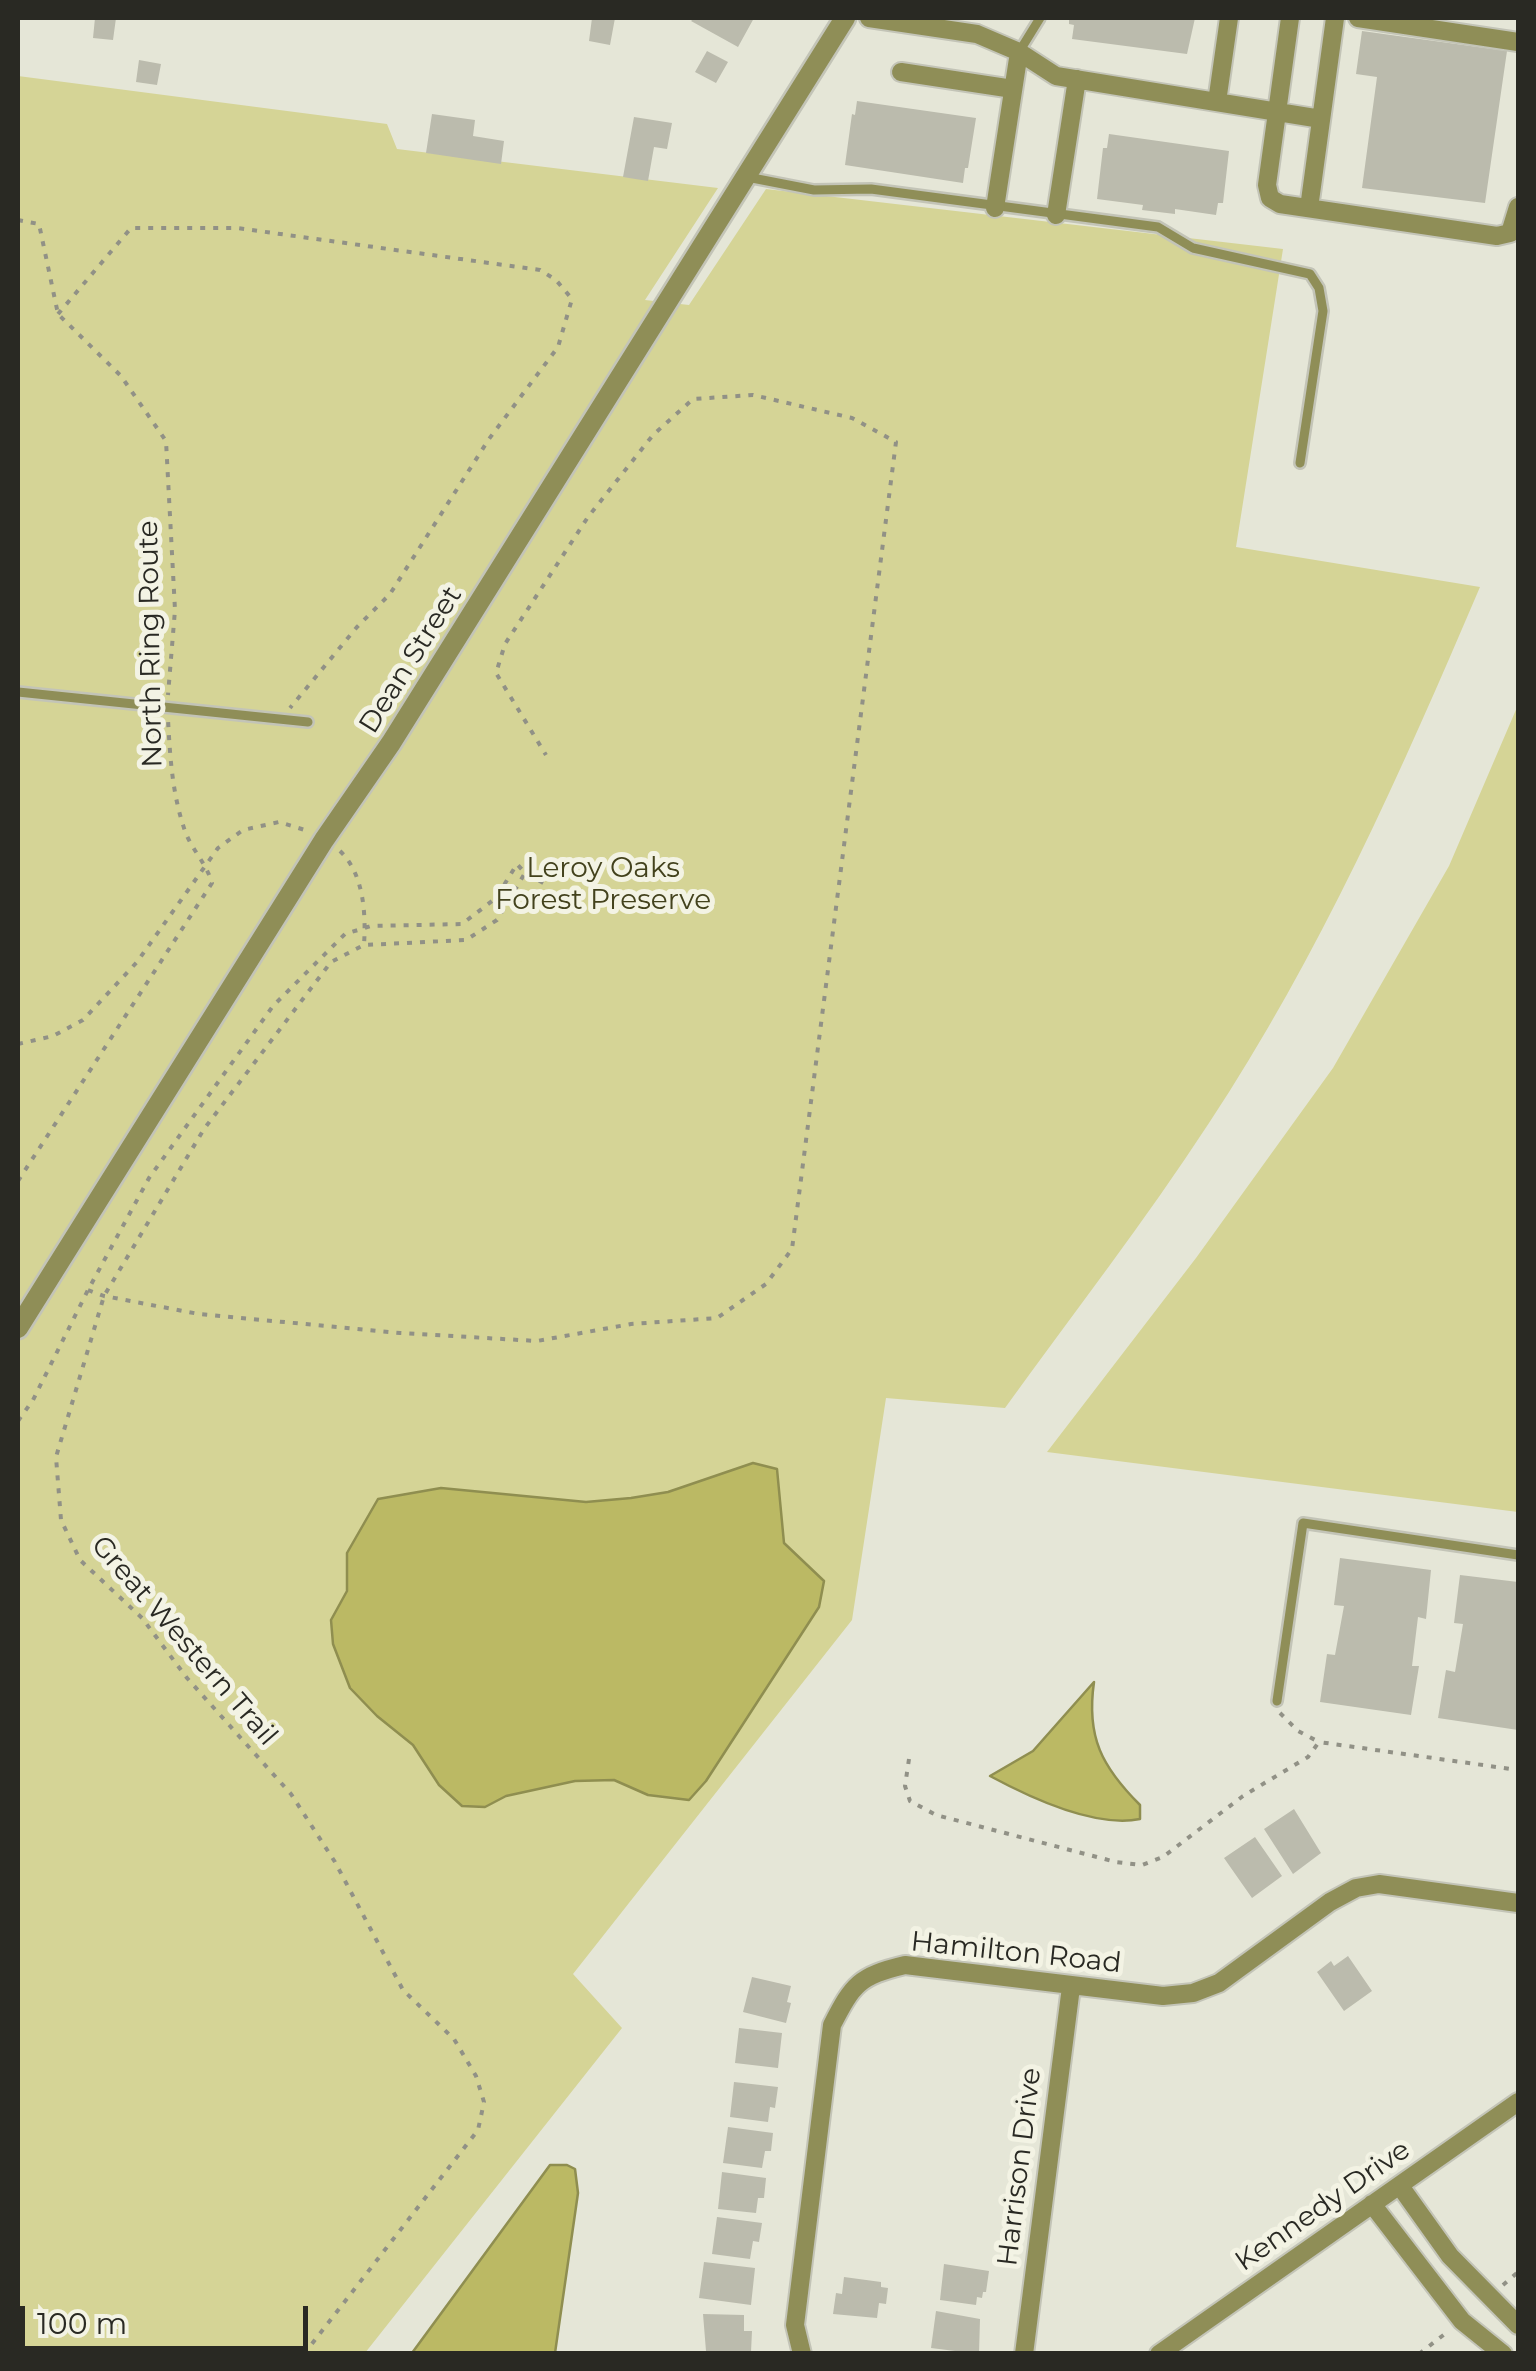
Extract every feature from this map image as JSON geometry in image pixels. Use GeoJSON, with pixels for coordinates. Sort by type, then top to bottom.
{"type":"FeatureCollection","features":[{"type":"Feature","properties":{"kind":"street","name":"Dean Street"},"geometry":{"type":"LineString","coordinates":[[18,1328],[314,857],[392,743],[845,18]]}},
{"type":"Feature","properties":{"kind":"street"},"geometry":{"type":"LineString","coordinates":[[869,18],[977,34],[1018,52],[1056,76],[1321,119]]}},
{"type":"Feature","properties":{"kind":"street"},"geometry":{"type":"LineString","coordinates":[[1217,102],[1229,18]]}},
{"type":"Feature","properties":{"kind":"street"},"geometry":{"type":"LineString","coordinates":[[1290,18],[1267,185],[1270,198],[1280,204],[1497,236],[1510,233],[1518,208]]}},
{"type":"Feature","properties":{"kind":"street"},"geometry":{"type":"LineString","coordinates":[[1308,208],[1335,18]]}},
{"type":"Feature","properties":{"kind":"street"},"geometry":{"type":"LineString","coordinates":[[1358,18],[1518,42]]}},
{"type":"Feature","properties":{"kind":"street"},"geometry":{"type":"LineString","coordinates":[[995,208],[1018,52]]}},
{"type":"Feature","properties":{"kind":"street"},"geometry":{"type":"LineString","coordinates":[[900,72],[1013,89]]}},
{"type":"Feature","properties":{"kind":"street"},"geometry":{"type":"LineString","coordinates":[[1056,215],[1077,79]]}},
{"type":"Feature","properties":{"kind":"street","name":"Hamilton Road"},"geometry":{"type":"LineString","coordinates":[[802,2354],[795,2325],[832,2025],[851,1988],[878,1972],[906,1965],[1163,1996],[1194,1993],[1219,1983],[1330,1902],[1356,1888],[1379,1884],[1518,1904]]}},
{"type":"Feature","properties":{"kind":"street","name":"Harrison Drive"},"geometry":{"type":"LineString","coordinates":[[1024,2354],[1071,1987]]}},
{"type":"Feature","properties":{"kind":"street","name":"Kennedy Drive"},"geometry":{"type":"LineString","coordinates":[[1159,2354],[1518,2102]]}},
{"type":"Feature","properties":{"kind":"street"},"geometry":{"type":"LineString","coordinates":[[1400,2186],[1450,2256],[1518,2325]]}},
{"type":"Feature","properties":{"kind":"street"},"geometry":{"type":"LineString","coordinates":[[1372,2204],[1462,2321],[1498,2352],[1518,2336]]}},
{"type":"Feature","properties":{"kind":"lane"},"geometry":{"type":"LineString","coordinates":[[1018,52],[1040,18]]}},
{"type":"Feature","properties":{"kind":"lane"},"geometry":{"type":"LineString","coordinates":[[744,176],[814,190],[871,190],[1158,227],[1193,248],[1310,274],[1319,288],[1323,311],[1300,463]]}},
{"type":"Feature","properties":{"kind":"lane"},"geometry":{"type":"LineString","coordinates":[[18,692],[308,722]]}},
{"type":"Feature","properties":{"kind":"lane"},"geometry":{"type":"LineString","coordinates":[[1277,1702],[1303,1523],[1518,1554]]}},
{"type":"Feature","properties":{"kind":"path"},"geometry":{"type":"LineString","coordinates":[[18,220],[39,224],[58,314]]}},
{"type":"Feature","properties":{"kind":"path"},"geometry":{"type":"LineString","coordinates":[[58,314],[131,228],[237,228],[540,270],[556,280],[572,299],[558,347],[490,439],[390,594],[357,626],[282,719]]}},
{"type":"Feature","properties":{"kind":"path","name":"North Ring Route"},"geometry":{"type":"LineString","coordinates":[[58,314],[121,376],[166,441],[175,610],[168,707],[172,778],[185,832],[208,865]]}},
{"type":"Feature","properties":{"kind":"path"},"geometry":{"type":"LineString","coordinates":[[88,1290],[199,1314],[400,1333],[537,1340],[631,1324],[717,1318],[766,1284],[792,1249],[896,442],[852,418],[752,396],[693,399],[653,434],[588,517],[506,644],[496,672],[546,756]]}},
{"type":"Feature","properties":{"kind":"path"},"geometry":{"type":"LineString","coordinates":[[18,1044],[53,1036],[83,1020],[137,962],[218,848],[243,830],[279,822],[312,832]]}},
{"type":"Feature","properties":{"kind":"path"},"geometry":{"type":"LineString","coordinates":[[333,846],[345,856],[359,880],[364,945],[466,940],[497,920],[526,873]]}},
{"type":"Feature","properties":{"kind":"path"},"geometry":{"type":"LineString","coordinates":[[18,1421],[33,1400],[149,1178],[273,1006],[345,934],[365,928],[462,924],[496,898],[517,864],[549,886]]}},
{"type":"Feature","properties":{"kind":"path"},"geometry":{"type":"LineString","coordinates":[[18,1182],[212,883],[208,865]]}},
{"type":"Feature","properties":{"kind":"path","name":"Great Western Trail"},"geometry":{"type":"LineString","coordinates":[[304,2354],[478,2130],[484,2102],[476,2076],[454,2039],[403,1990],[335,1862],[290,1794],[187,1678],[142,1618],[80,1560],[61,1520],[56,1457],[104,1296],[204,1129],[331,962],[364,945]]}},
{"type":"Feature","properties":{"kind":"path"},"geometry":{"type":"LineString","coordinates":[[1277,1702],[1280,1717],[1319,1742],[1518,1770]]}},
{"type":"Feature","properties":{"kind":"path"},"geometry":{"type":"LineString","coordinates":[[908,1758],[905,1786],[910,1801],[936,1815],[1116,1862],[1142,1865],[1162,1856],[1242,1796],[1308,1757],[1319,1742]]}},
{"type":"Feature","properties":{"kind":"green space","name":"Leroy Oaks Forest Preserve"},"geometry":{"type":"Polygon","coordinates":[[[18,76],[387,124],[397,149],[718,188],[645,300],[689,305],[766,189],[1283,249],[1236,547],[1480,587],[1389,793],[1287,995],[1160,1196],[1005,1408],[886,1398],[852,1620],[573,1974],[622,2028],[365,2353],[18,2354],[18,76]]]}},
{"type":"Feature","properties":{"kind":"green space"},"geometry":{"type":"Polygon","coordinates":[[[1518,705],[1518,1512],[1047,1452],[1196,1258],[1333,1068],[1449,866],[1518,705]]]}},
{"type":"Feature","properties":{"kind":"shaded area"},"geometry":{"type":"Polygon","coordinates":[[[753,1463],[777,1469],[784,1543],[824,1581],[819,1607],[706,1781],[689,1800],[648,1795],[614,1780],[575,1781],[506,1796],[485,1807],[462,1806],[439,1785],[413,1745],[350,1688],[333,1644],[331,1620],[347,1591],[347,1553],[378,1499],[441,1488],[586,1502],[631,1498],[668,1492],[753,1463]]]}},
{"type":"Feature","properties":{"kind":"shaded area"},"geometry":{"type":"Polygon","coordinates":[[[1094,1682],[1092,1719],[1100,1750],[1140,1805],[1140,1819],[1122,1821],[1083,1815],[990,1776],[1033,1751],[1094,1682]]]}},
{"type":"Feature","properties":{"kind":"shaded area"},"geometry":{"type":"Polygon","coordinates":[[[550,2165],[575,2169],[578,2193],[555,2353],[412,2353],[550,2165]]]}},
{"type":"Feature","properties":{"kind":"building"},"geometry":{"type":"Polygon","coordinates":[[[95,18],[116,18],[113,40],[93,38],[95,18]]]}},
{"type":"Feature","properties":{"kind":"building"},"geometry":{"type":"Polygon","coordinates":[[[592,18],[615,18],[610,45],[589,41],[592,18]]]}},
{"type":"Feature","properties":{"kind":"building"},"geometry":{"type":"Polygon","coordinates":[[[754,18],[738,47],[691,21],[754,18]]]}},
{"type":"Feature","properties":{"kind":"building"},"geometry":{"type":"Polygon","coordinates":[[[1069,18],[1195,18],[1187,54],[1072,39],[1074,25],[1069,24],[1069,18]]]}},
{"type":"Feature","properties":{"kind":"building"},"geometry":{"type":"Polygon","coordinates":[[[1362,31],[1507,51],[1485,203],[1362,188],[1377,77],[1356,74],[1362,31]]]}},
{"type":"Feature","properties":{"kind":"building"},"geometry":{"type":"Polygon","coordinates":[[[707,51],[728,62],[716,83],[695,72],[707,51]]]}},
{"type":"Feature","properties":{"kind":"building"},"geometry":{"type":"Polygon","coordinates":[[[139,60],[161,64],[157,85],[136,82],[139,60]]]}},
{"type":"Feature","properties":{"kind":"building"},"geometry":{"type":"Polygon","coordinates":[[[857,101],[976,118],[963,183],[845,165],[857,101]]]}},
{"type":"Feature","properties":{"kind":"building"},"geometry":{"type":"Polygon","coordinates":[[[432,114],[475,120],[473,136],[504,141],[501,164],[426,153],[432,114]]]}},
{"type":"Feature","properties":{"kind":"building"},"geometry":{"type":"Polygon","coordinates":[[[634,117],[672,123],[667,149],[654,147],[648,181],[623,177],[634,117]]]}},
{"type":"Feature","properties":{"kind":"building"},"geometry":{"type":"Polygon","coordinates":[[[1109,134],[1229,151],[1223,203],[1218,203],[1216,215],[1175,209],[1175,214],[1142,210],[1143,205],[1097,199],[1103,148],[1107,148],[1109,134]]]}},
{"type":"Feature","properties":{"kind":"building"},"geometry":{"type":"Polygon","coordinates":[[[1340,1558],[1431,1570],[1426,1619],[1418,1617],[1412,1666],[1419,1666],[1411,1715],[1320,1702],[1327,1654],[1335,1655],[1344,1606],[1334,1605],[1340,1558]]]}},
{"type":"Feature","properties":{"kind":"building"},"geometry":{"type":"Polygon","coordinates":[[[1460,1575],[1518,1582],[1518,1730],[1438,1718],[1446,1670],[1455,1672],[1463,1624],[1454,1623],[1460,1575]]]}},
{"type":"Feature","properties":{"kind":"building"},"geometry":{"type":"Polygon","coordinates":[[[1294,1809],[1321,1853],[1293,1874],[1264,1829],[1294,1809]]]}},
{"type":"Feature","properties":{"kind":"building"},"geometry":{"type":"Polygon","coordinates":[[[1255,1837],[1282,1876],[1252,1898],[1224,1858],[1255,1837]]]}},
{"type":"Feature","properties":{"kind":"building"},"geometry":{"type":"Polygon","coordinates":[[[1348,1956],[1372,1991],[1344,2011],[1317,1972],[1331,1961],[1334,1966],[1348,1956]]]}},
{"type":"Feature","properties":{"kind":"building"},"geometry":{"type":"Polygon","coordinates":[[[752,1977],[791,1986],[786,2023],[743,2012],[752,1977]]]}},
{"type":"Feature","properties":{"kind":"building"},"geometry":{"type":"Polygon","coordinates":[[[739,2028],[782,2033],[778,2068],[735,2063],[739,2028]]]}},
{"type":"Feature","properties":{"kind":"building"},"geometry":{"type":"Polygon","coordinates":[[[734,2082],[778,2087],[768,2122],[730,2117],[734,2082]]]}},
{"type":"Feature","properties":{"kind":"building"},"geometry":{"type":"Polygon","coordinates":[[[728,2127],[773,2133],[771,2151],[765,2151],[762,2168],[723,2163],[728,2127]]]}},
{"type":"Feature","properties":{"kind":"building"},"geometry":{"type":"Polygon","coordinates":[[[722,2172],[766,2178],[764,2198],[758,2198],[756,2213],[718,2209],[722,2172]]]}},
{"type":"Feature","properties":{"kind":"building"},"geometry":{"type":"Polygon","coordinates":[[[717,2217],[762,2223],[759,2242],[753,2241],[750,2259],[712,2254],[717,2217]]]}},
{"type":"Feature","properties":{"kind":"building"},"geometry":{"type":"Polygon","coordinates":[[[704,2262],[755,2268],[751,2305],[699,2298],[704,2262]]]}},
{"type":"Feature","properties":{"kind":"building"},"geometry":{"type":"Polygon","coordinates":[[[944,2264],[989,2271],[986,2292],[982,2298],[977,2297],[976,2305],[940,2300],[944,2264]]]}},
{"type":"Feature","properties":{"kind":"building"},"geometry":{"type":"Polygon","coordinates":[[[844,2277],[881,2282],[881,2287],[888,2288],[886,2304],[879,2303],[877,2318],[833,2314],[836,2293],[842,2294],[844,2277]]]}},
{"type":"Feature","properties":{"kind":"building"},"geometry":{"type":"Polygon","coordinates":[[[936,2311],[980,2319],[979,2354],[931,2348],[936,2311]]]}},
{"type":"Feature","properties":{"kind":"building"},"geometry":{"type":"Polygon","coordinates":[[[703,2314],[744,2315],[744,2331],[752,2331],[751,2352],[706,2351],[703,2314]]]}}]}
